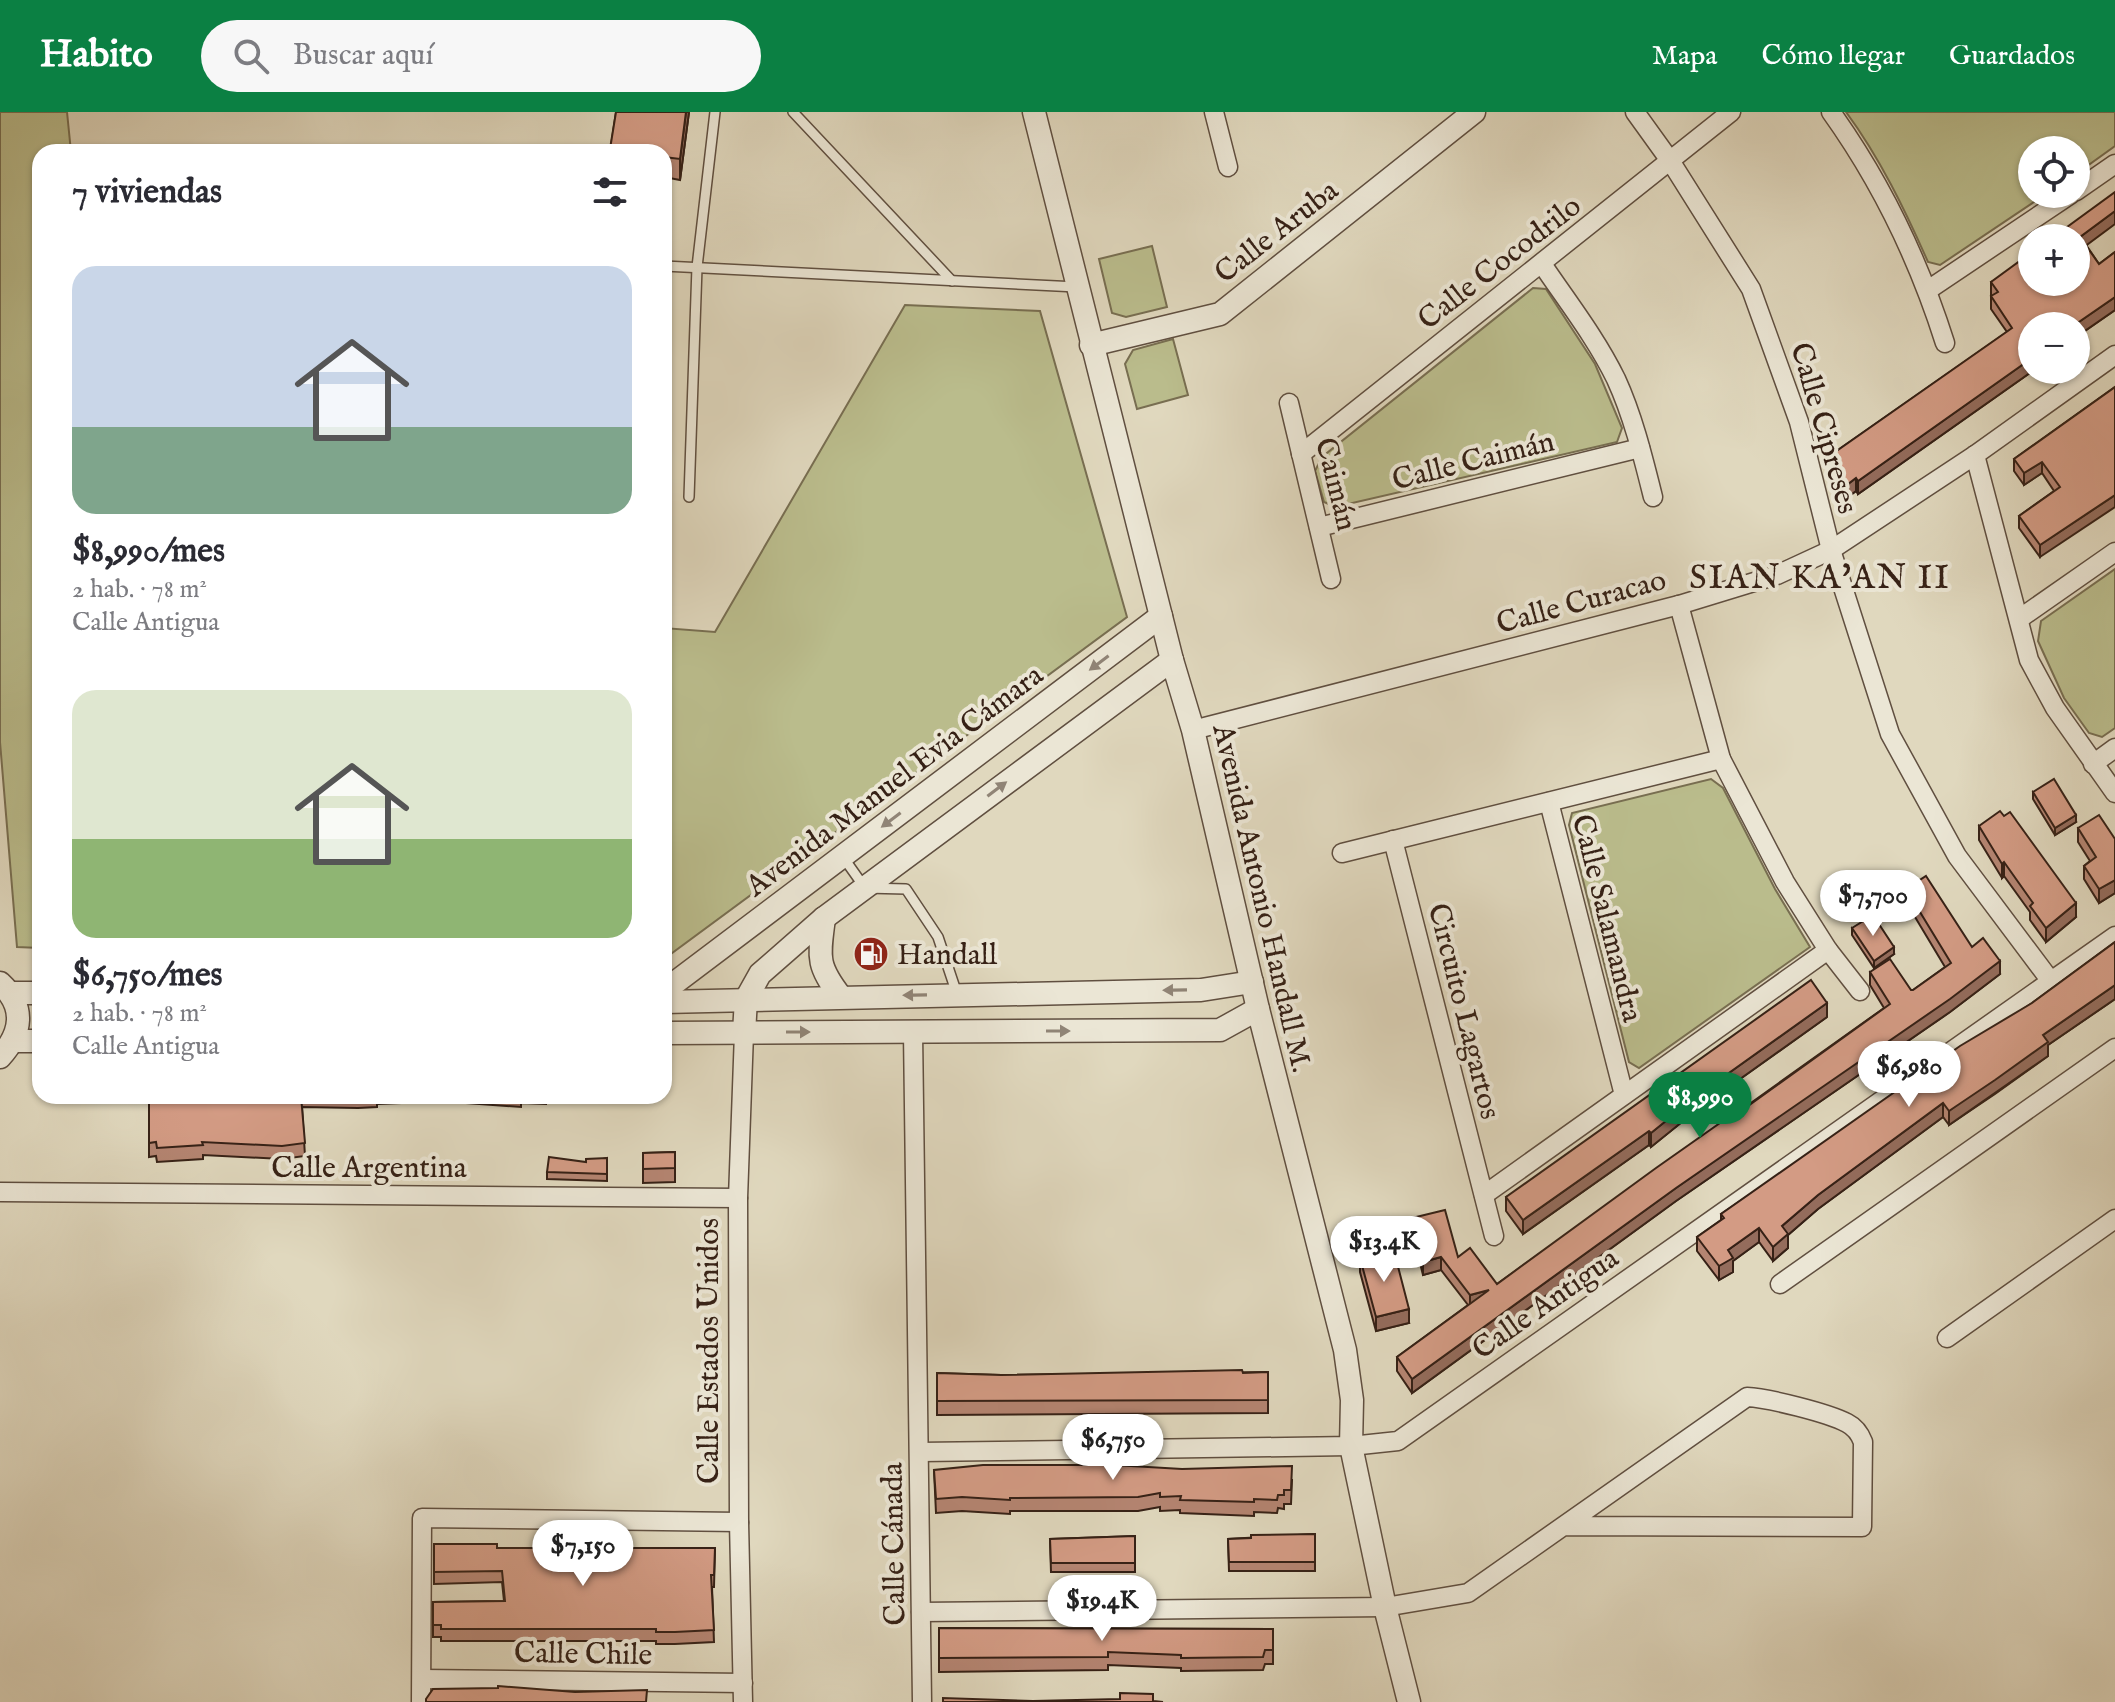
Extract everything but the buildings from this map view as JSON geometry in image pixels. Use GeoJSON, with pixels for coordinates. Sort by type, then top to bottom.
{"type":"FeatureCollection","features":[{"type":"Feature","properties":{"kind":"street","name":"Avenida Antonio Handall M."},"geometry":{"type":"LineString","coordinates":[[1034,112],[1172,660],[1193,730],[1258,1009],[1345,1350],[1352,1400],[1351,1446],[1385,1607],[1409,1702]]}},
{"type":"Feature","properties":{"kind":"street","name":"Calle Aruba"},"geometry":{"type":"LineString","coordinates":[[1091,345],[1220,314],[1474,112]]}},
{"type":"Feature","properties":{"kind":"street","name":"Calle Cipreses"},"geometry":{"type":"LineString","coordinates":[[1635,112],[1671,162],[1751,289],[1799,422],[1831,550],[1890,734],[1957,856],[2050,980]]}},
{"type":"Feature","properties":{"kind":"street","name":"Calle Cocodrilo"},"geometry":{"type":"LineString","coordinates":[[1301,454],[1731,112]]}},
{"type":"Feature","properties":{"kind":"street"},"geometry":{"type":"LineString","coordinates":[[1831,112],[1872,176],[1928,290],[1945,343]]}},
{"type":"Feature","properties":{"kind":"street"},"geometry":{"type":"LineString","coordinates":[[1216,113],[1228,167]]}},
{"type":"Feature","properties":{"kind":"street"},"geometry":{"type":"LineString","coordinates":[[2090,181],[2115,164]]}},
{"type":"Feature","properties":{"kind":"street"},"geometry":{"type":"LineString","coordinates":[[1928,290],[2050,208]]}},
{"type":"Feature","properties":{"kind":"street"},"geometry":{"type":"LineString","coordinates":[[1542,264],[1598,345],[1616,380],[1653,497]]}},
{"type":"Feature","properties":{"kind":"street","name":"Calle Curacao"},"geometry":{"type":"LineString","coordinates":[[1193,730],[1679,605],[1777,575],[1831,550],[1975,455],[2115,355]]}},
{"type":"Feature","properties":{"kind":"street","name":"Caimán"},"geometry":{"type":"LineString","coordinates":[[1289,403],[1331,579]]}},
{"type":"Feature","properties":{"kind":"street","name":"Calle Caimán"},"geometry":{"type":"LineString","coordinates":[[1319,527],[1640,448]]}},
{"type":"Feature","properties":{"kind":"street"},"geometry":{"type":"LineString","coordinates":[[1975,455],[2029,660],[2055,708],[2115,793]]}},
{"type":"Feature","properties":{"kind":"street"},"geometry":{"type":"LineString","coordinates":[[2019,619],[2115,552]]}},
{"type":"Feature","properties":{"kind":"street"},"geometry":{"type":"LineString","coordinates":[[1679,605],[1721,759],[1785,882],[1828,950],[1860,991]]}},
{"type":"Feature","properties":{"kind":"street","name":"Avenida Manuel Evia Cámara"},"geometry":{"type":"LineString","coordinates":[[672,985],[1161,616]]}},
{"type":"Feature","properties":{"kind":"street"},"geometry":{"type":"LineString","coordinates":[[746,999],[760,974],[824,918],[1172,660]]}},
{"type":"Feature","properties":{"kind":"street"},"geometry":{"type":"LineString","coordinates":[[2093,764],[2115,748]]}},
{"type":"Feature","properties":{"kind":"street"},"geometry":{"type":"LineString","coordinates":[[1342,853],[1721,759]]}},
{"type":"Feature","properties":{"kind":"street","name":"Calle Salamandra"},"geometry":{"type":"LineString","coordinates":[[1549,802],[1624,1095]]}},
{"type":"Feature","properties":{"kind":"street","name":"Circuito Lagartos"},"geometry":{"type":"LineString","coordinates":[[1393,840],[1494,1236]]}},
{"type":"Feature","properties":{"kind":"street"},"geometry":{"type":"LineString","coordinates":[[824,918],[821,948],[823,974],[841,997]]}},
{"type":"Feature","properties":{"kind":"street","name":"Calle Antigua"},"geometry":{"type":"LineString","coordinates":[[920,1452],[1351,1446],[1398,1441],[2115,936]]}},
{"type":"Feature","properties":{"kind":"street"},"geometry":{"type":"LineString","coordinates":[[1484,1195],[1828,950]]}},
{"type":"Feature","properties":{"kind":"street"},"geometry":{"type":"LineString","coordinates":[[672,1002],[1201,990],[1252,982]]}},
{"type":"Feature","properties":{"kind":"street"},"geometry":{"type":"LineString","coordinates":[[5,988],[32,992]]}},
{"type":"Feature","properties":{"kind":"street"},"geometry":{"type":"LineString","coordinates":[[5,988],[18,1016],[7,1049]]}},
{"type":"Feature","properties":{"kind":"street","name":"Calle Estados Unidos"},"geometry":{"type":"LineString","coordinates":[[743,1692],[738,1198],[746,999]]}},
{"type":"Feature","properties":{"kind":"street"},"geometry":{"type":"LineString","coordinates":[[672,1033],[1220,1030],[1258,1009]]}},
{"type":"Feature","properties":{"kind":"street","name":"Calle Cánada"},"geometry":{"type":"LineString","coordinates":[[913,1032],[922,1702]]}},
{"type":"Feature","properties":{"kind":"street"},"geometry":{"type":"LineString","coordinates":[[7,1049],[32,1043]]}},
{"type":"Feature","properties":{"kind":"street"},"geometry":{"type":"LineString","coordinates":[[1780,1284],[2115,1048]]}},
{"type":"Feature","properties":{"kind":"street","name":"Calle Argentina"},"geometry":{"type":"LineString","coordinates":[[0,1192],[738,1198]]}},
{"type":"Feature","properties":{"kind":"street"},"geometry":{"type":"LineString","coordinates":[[1947,1338],[2115,1219]]}},
{"type":"Feature","properties":{"kind":"street"},"geometry":{"type":"LineString","coordinates":[[921,1612],[1385,1607],[1468,1593],[1747,1397],[1764,1398],[1847,1423],[1860,1433],[1863,1442],[1862,1527],[1566,1526]]}},
{"type":"Feature","properties":{"kind":"street"},"geometry":{"type":"LineString","coordinates":[[421,1702],[422,1518],[739,1522]]}},
{"type":"Feature","properties":{"kind":"street","name":"Calle Chile"},"geometry":{"type":"LineString","coordinates":[[422,1679],[743,1692]]}},
{"type":"Feature","properties":{"kind":"lane"},"geometry":{"type":"LineString","coordinates":[[689,497],[697,267],[715,112]]}},
{"type":"Feature","properties":{"kind":"lane"},"geometry":{"type":"LineString","coordinates":[[793,112],[952,281]]}},
{"type":"Feature","properties":{"kind":"lane"},"geometry":{"type":"LineString","coordinates":[[672,266],[1077,287]]}},
{"type":"Feature","properties":{"kind":"lane"},"geometry":{"type":"LineString","coordinates":[[842,857],[865,888],[906,889],[938,937],[957,994]]}},
{"type":"Feature","properties":{"kind":"green space"},"geometry":{"type":"Polygon","coordinates":[[[0,112],[67,112],[70,144],[32,144],[32,948],[17,947],[0,742],[0,112]]]}},
{"type":"Feature","properties":{"kind":"green space"},"geometry":{"type":"Polygon","coordinates":[[[1846,112],[2115,112],[2115,146],[2090,164],[2090,136],[2018,136],[2018,208],[2025,208],[1940,265],[1928,262],[1870,148],[1846,112]]]}},
{"type":"Feature","properties":{"kind":"green space"},"geometry":{"type":"Polygon","coordinates":[[[1152,246],[1167,307],[1126,317],[1112,313],[1099,259],[1152,246]]]}},
{"type":"Feature","properties":{"kind":"green space"},"geometry":{"type":"Polygon","coordinates":[[[1533,288],[1546,289],[1595,364],[1622,428],[1617,442],[1335,507],[1324,502],[1315,471],[1322,457],[1533,288]]]}},
{"type":"Feature","properties":{"kind":"green space"},"geometry":{"type":"Polygon","coordinates":[[[905,305],[1040,311],[1127,617],[672,953],[672,629],[715,632],[905,305]]]}},
{"type":"Feature","properties":{"kind":"green space"},"geometry":{"type":"Polygon","coordinates":[[[1173,339],[1188,395],[1137,409],[1125,364],[1133,350],[1173,339]]]}},
{"type":"Feature","properties":{"kind":"green space"},"geometry":{"type":"Polygon","coordinates":[[[2115,569],[2115,728],[2102,737],[2089,733],[2064,698],[2038,641],[2041,621],[2115,569]]]}},
{"type":"Feature","properties":{"kind":"green space"},"geometry":{"type":"Polygon","coordinates":[[[1711,779],[1723,788],[1775,889],[1810,947],[1639,1068],[1629,1062],[1569,825],[1572,813],[1711,779]]]}},
{"type":"Feature","properties":{"kind":"place","name":"Handall"},"geometry":{"type":"Point","coordinates":[871,954]}},
{"type":"Feature","properties":{"kind":"district","name":"SIAN KA'AN II"},"geometry":{"type":"Point","coordinates":[1820,576]}}]}
